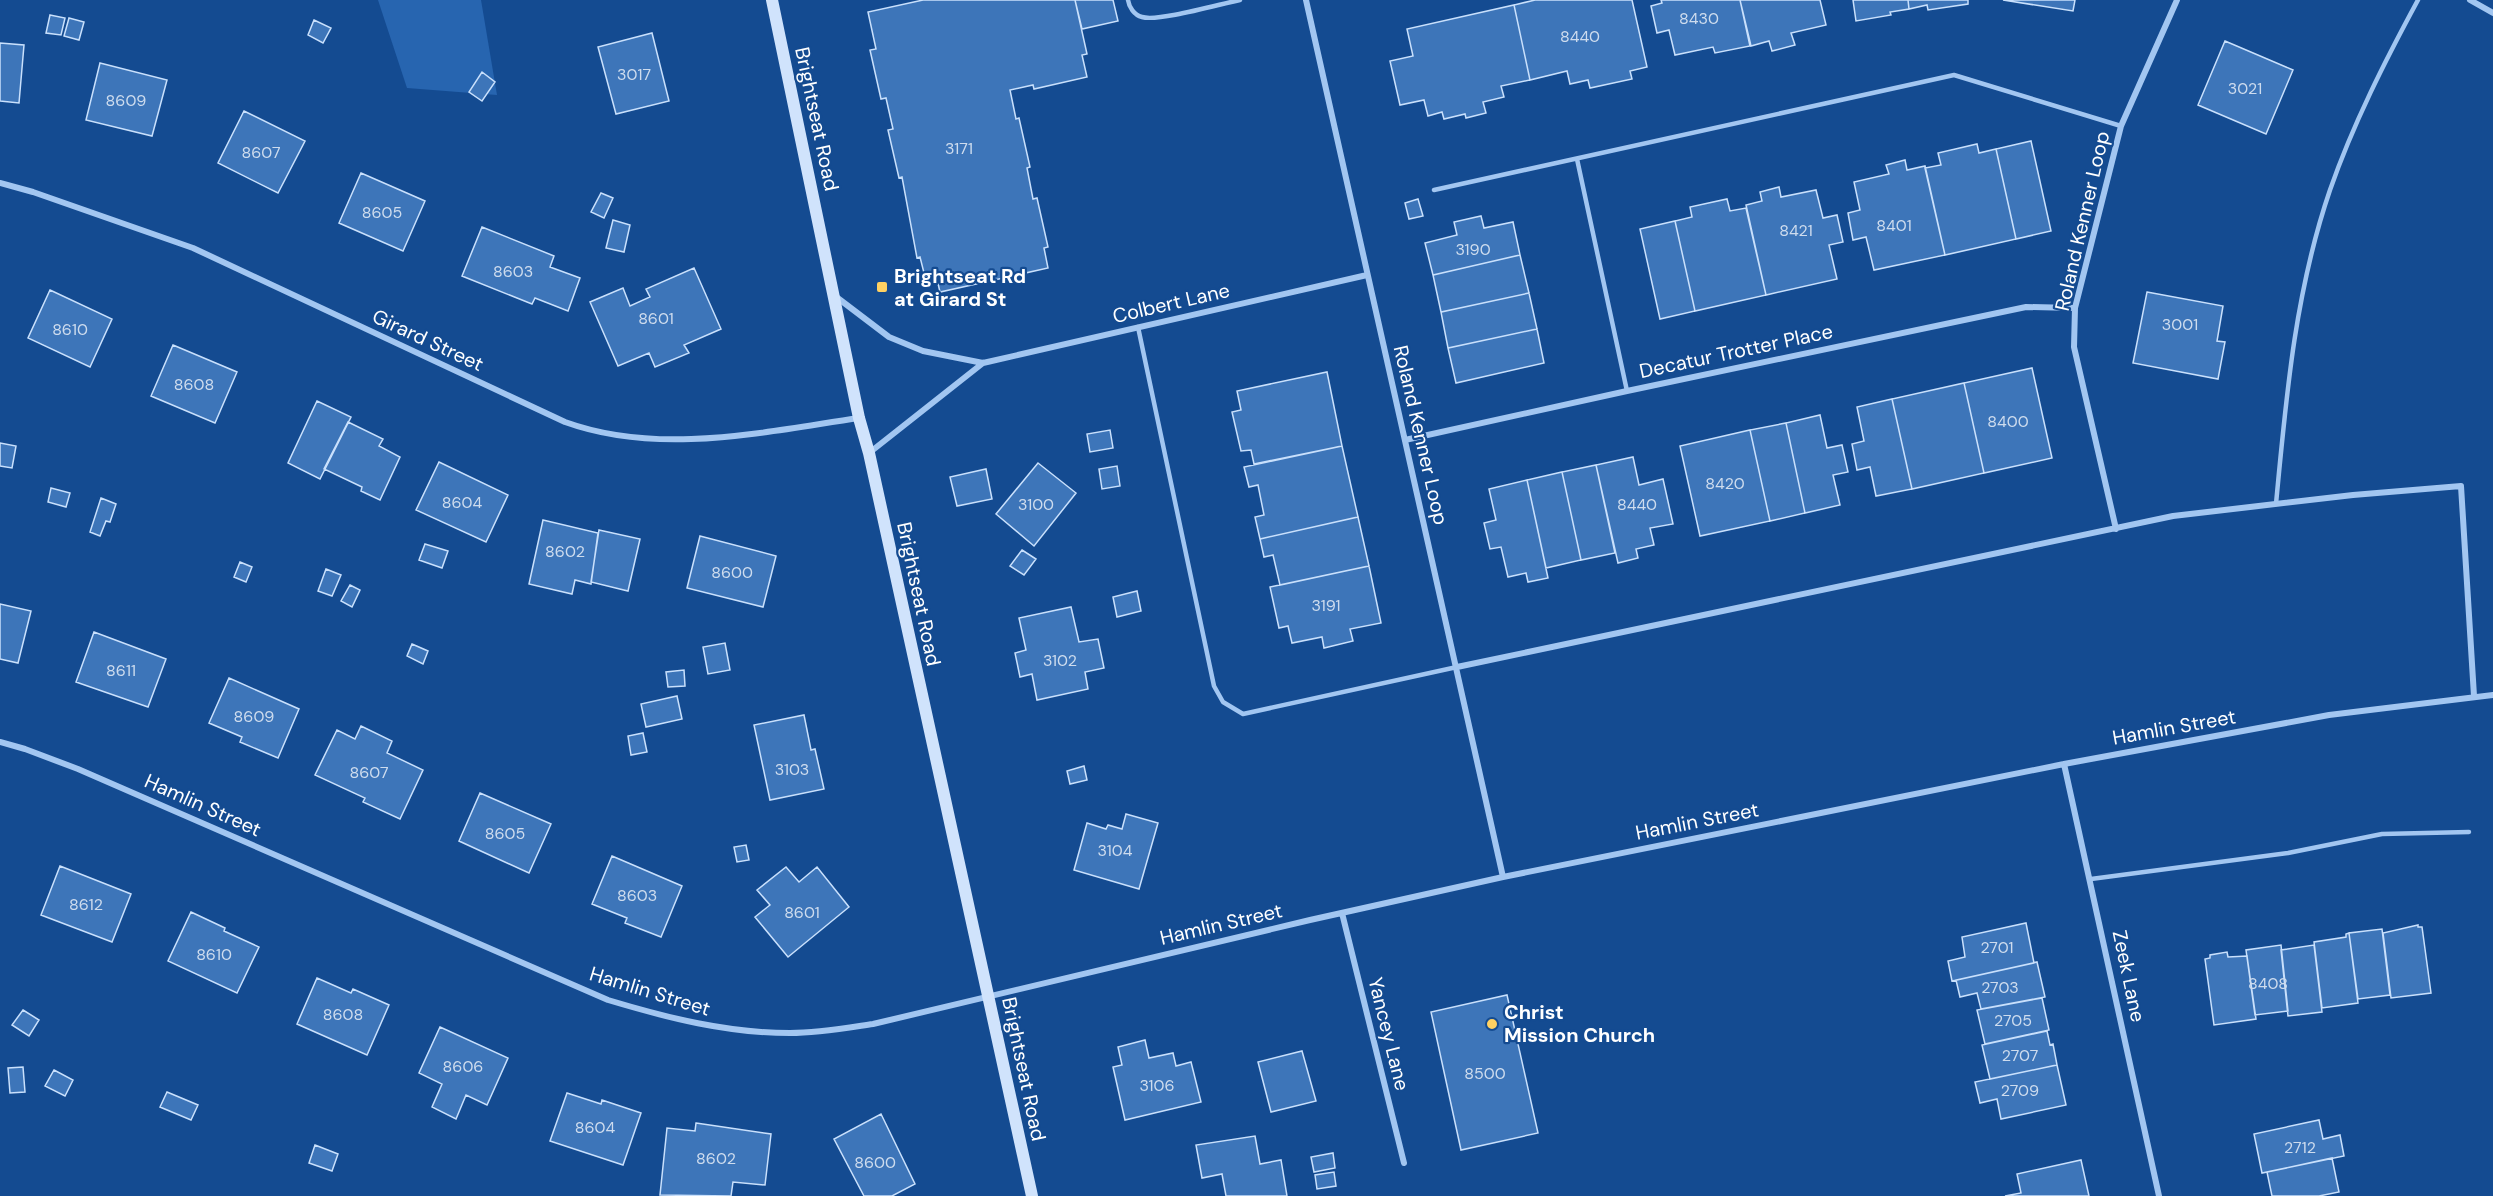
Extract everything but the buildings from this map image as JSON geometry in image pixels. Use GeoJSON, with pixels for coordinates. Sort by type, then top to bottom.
{"type":"FeatureCollection","features":[{"type":"Feature","properties":{"kind":"street","name":"Brightseat Road"},"geometry":{"type":"LineString","coordinates":[[772,0],[859,418],[869,453],[1032,1196]]}},
{"type":"Feature","properties":{"kind":"street","name":"Roland Kenner Loop"},"geometry":{"type":"LineString","coordinates":[[1306,0],[1503,877]]}},
{"type":"Feature","properties":{"kind":"street","name":"Roland Kenner Loop"},"geometry":{"type":"LineString","coordinates":[[2115,529],[2074,347],[2076,308],[2121,126],[2177,0]]}},
{"type":"Feature","properties":{"kind":"street"},"geometry":{"type":"LineString","coordinates":[[2470,0],[2493,13]]}},
{"type":"Feature","properties":{"kind":"street","name":"Girard Street"},"geometry":{"type":"LineString","coordinates":[[0,183],[55,199],[193,248],[565,422],[594,433],[658,440],[726,437],[859,418]]}},
{"type":"Feature","properties":{"kind":"street","name":"Colbert Lane"},"geometry":{"type":"LineString","coordinates":[[834,296],[890,337],[923,351],[982,363],[1367,275]]}},
{"type":"Feature","properties":{"kind":"street","name":"Decatur Trotter Place"},"geometry":{"type":"LineString","coordinates":[[1405,440],[2026,307],[2076,308]]}},
{"type":"Feature","properties":{"kind":"street","name":"Colbert Lane"},"geometry":{"type":"LineString","coordinates":[[869,453],[982,363]]}},
{"type":"Feature","properties":{"kind":"street"},"geometry":{"type":"LineString","coordinates":[[1457,668],[2173,516],[2461,486],[2474,696]]}},
{"type":"Feature","properties":{"kind":"street","name":"Hamlin Street"},"geometry":{"type":"LineString","coordinates":[[0,742],[26,749],[136,793],[608,1000],[667,1018],[709,1027],[790,1033],[873,1023],[1503,877],[2064,764],[2329,715],[2493,695]]}},
{"type":"Feature","properties":{"kind":"street","name":"Zeek Lane"},"geometry":{"type":"LineString","coordinates":[[2064,764],[2159,1196]]}},
{"type":"Feature","properties":{"kind":"street","name":"Yancey Lane"},"geometry":{"type":"LineString","coordinates":[[1342,913],[1404,1163]]}},
{"type":"Feature","properties":{"kind":"lane"},"geometry":{"type":"LineString","coordinates":[[1128,0],[1129,8],[1140,17],[1157,18],[1240,0]]}},
{"type":"Feature","properties":{"kind":"lane"},"geometry":{"type":"LineString","coordinates":[[1195,0],[1197,9]]}},
{"type":"Feature","properties":{"kind":"lane"},"geometry":{"type":"LineString","coordinates":[[2276,504],[2287,388],[2308,267],[2330,190],[2356,125],[2380,70],[2418,0]]}},
{"type":"Feature","properties":{"kind":"lane"},"geometry":{"type":"LineString","coordinates":[[1434,190],[1954,75],[2121,126]]}},
{"type":"Feature","properties":{"kind":"lane"},"geometry":{"type":"LineString","coordinates":[[1577,159],[1627,391]]}},
{"type":"Feature","properties":{"kind":"lane"},"geometry":{"type":"LineString","coordinates":[[1137,327],[1214,686],[1222,702],[1242,714],[1457,668]]}},
{"type":"Feature","properties":{"kind":"lane"},"geometry":{"type":"LineString","coordinates":[[2091,879],[2288,853],[2382,834],[2469,832]]}},
{"type":"Feature","properties":{"kind":"shaded area"},"geometry":{"type":"Polygon","coordinates":[[[378,0],[481,0],[497,95],[407,88],[378,0]]]}},
{"type":"Feature","properties":{"kind":"place","name":"Brightseat Rd at Girard St"},"geometry":{"type":"Point","coordinates":[882,287]}},
{"type":"Feature","properties":{"kind":"place","name":"Christ Mission Church"},"geometry":{"type":"Point","coordinates":[1492,1024]}}]}
